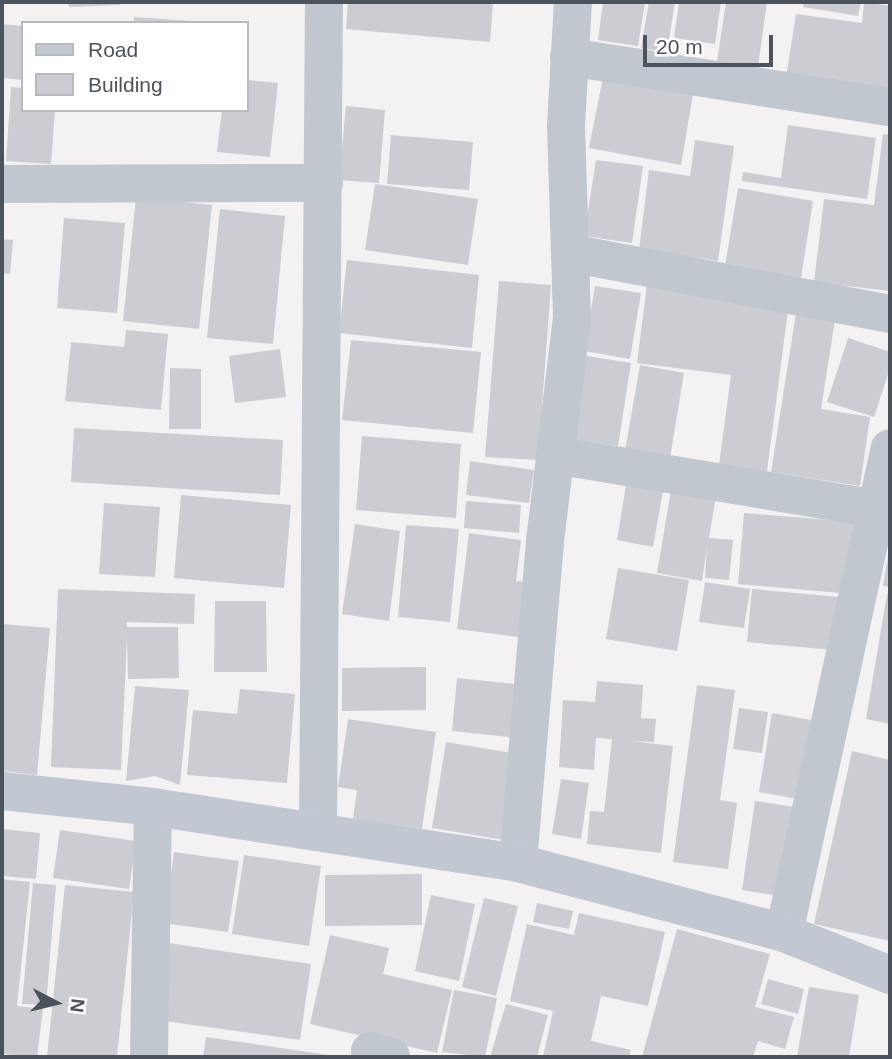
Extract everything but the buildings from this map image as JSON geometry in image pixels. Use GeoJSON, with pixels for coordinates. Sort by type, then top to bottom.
{"type":"FeatureCollection","features":[{"type":"Feature","properties":{"kind":"street"},"geometry":{"type":"LineString","coordinates":[[318,832],[324,2]]}},
{"type":"Feature","properties":{"kind":"street"},"geometry":{"type":"LineString","coordinates":[[518,863],[555,455],[572,317],[566,126],[573,2]]}},
{"type":"Feature","properties":{"kind":"street"},"geometry":{"type":"LineString","coordinates":[[569,57],[890,107]]}},
{"type":"Feature","properties":{"kind":"street"},"geometry":{"type":"LineString","coordinates":[[2,184],[324,183]]}},
{"type":"Feature","properties":{"kind":"street"},"geometry":{"type":"LineString","coordinates":[[570,253],[890,314]]}},
{"type":"Feature","properties":{"kind":"street"},"geometry":{"type":"LineString","coordinates":[[785,933],[890,448]]}},
{"type":"Feature","properties":{"kind":"street"},"geometry":{"type":"LineString","coordinates":[[555,455],[877,509]]}},
{"type":"Feature","properties":{"kind":"street"},"geometry":{"type":"LineString","coordinates":[[2,791],[153,807],[518,863],[785,933],[890,975]]}},
{"type":"Feature","properties":{"kind":"street"},"geometry":{"type":"LineString","coordinates":[[149,1057],[153,807]]}}]}
